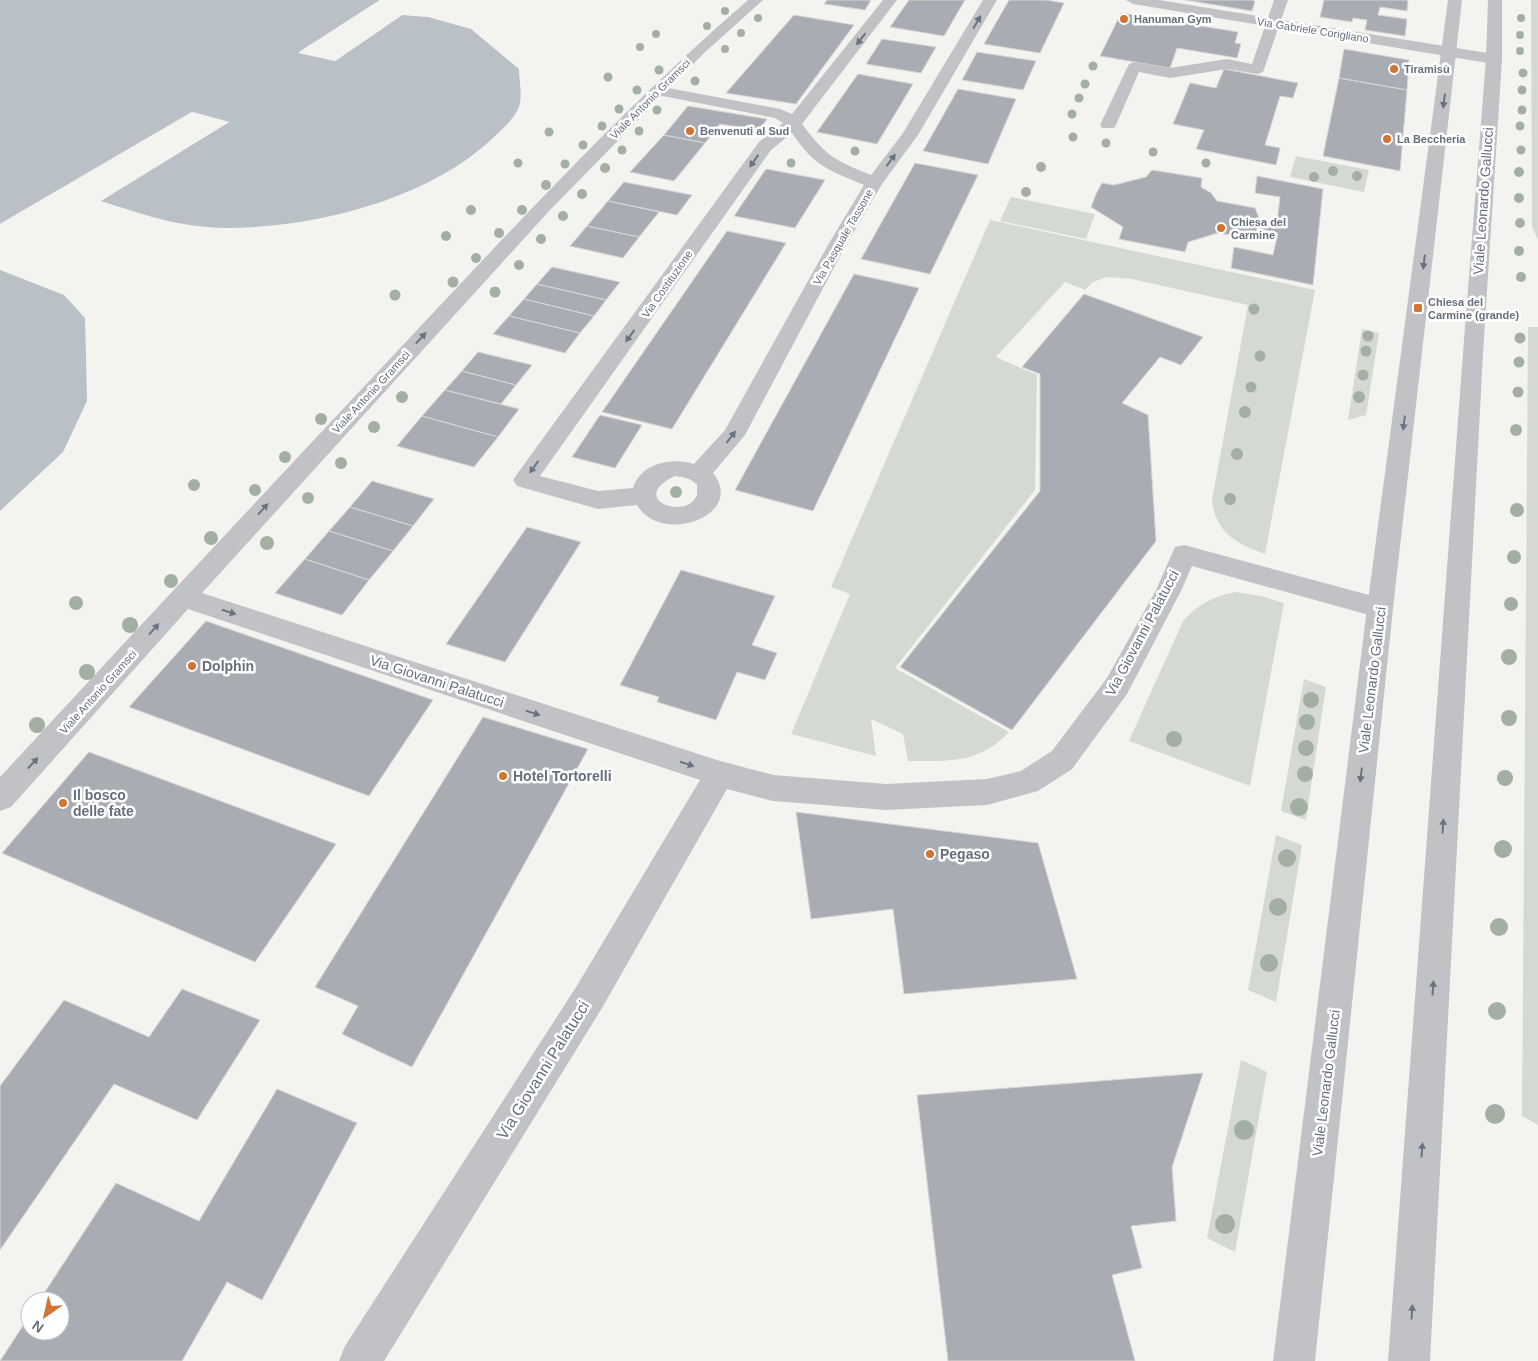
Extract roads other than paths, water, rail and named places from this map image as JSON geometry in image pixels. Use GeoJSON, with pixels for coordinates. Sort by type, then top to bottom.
{"type":"FeatureCollection","features":[{"type":"Feature","properties":{"kind":"street","name":"Viale Antonio Gramsci"},"geometry":{"type":"LineString","coordinates":[[0,798],[537,213],[698,50],[756,0]]}},
{"type":"Feature","properties":{"kind":"street","name":"Via Costituzione"},"geometry":{"type":"LineString","coordinates":[[642,496],[598,500],[525,480],[765,146],[794,123],[890,0]]}},
{"type":"Feature","properties":{"kind":"street","name":"Via Pasquale Tassone"},"geometry":{"type":"LineString","coordinates":[[699,473],[734,436],[874,183],[910,135],[990,0]]}},
{"type":"Feature","properties":{"kind":"street","name":"Via Gabriele Corigliano"},"geometry":{"type":"LineString","coordinates":[[1133,0],[1494,59]]}},
{"type":"Feature","properties":{"kind":"street"},"geometry":{"type":"LineString","coordinates":[[1108,125],[1134,67],[1170,73],[1227,64],[1258,69],[1281,0]]}},
{"type":"Feature","properties":{"kind":"street","name":"Viale Leonardo Gallucci"},"geometry":{"type":"LineString","coordinates":[[1294,1361],[1380,608],[1455,0]]}},
{"type":"Feature","properties":{"kind":"street","name":"Viale Leonardo Gallucci"},"geometry":{"type":"LineString","coordinates":[[1409,1361],[1472,353],[1494,59],[1495,0]]}},
{"type":"Feature","properties":{"kind":"street"},"geometry":{"type":"LineString","coordinates":[[658,92],[771,111],[788,117],[818,155],[828,162],[874,183]]}},
{"type":"Feature","properties":{"kind":"street"},"geometry":{"type":"LineString","coordinates":[[672,468],[690,469],[699,473],[708,481],[710,490],[708,500],[693,513],[681,516],[660,514],[646,504],[642,496],[647,482],[659,472],[672,468]]}},
{"type":"Feature","properties":{"kind":"street","name":"Via Giovanni Palatucci"},"geometry":{"type":"LineString","coordinates":[[183,597],[720,774],[773,788],[886,797],[987,792],[1028,782],[1062,760],[1117,686],[1168,591],[1184,554],[1380,608]]}},
{"type":"Feature","properties":{"kind":"street","name":"Via Giovanni Palatucci"},"geometry":{"type":"LineString","coordinates":[[360,1361],[590,996],[720,774]]}},
{"type":"Feature","properties":{"kind":"place","name":"Hanuman Gym"},"geometry":{"type":"Point","coordinates":[1124,19]}},
{"type":"Feature","properties":{"kind":"place","name":"Tiramisù"},"geometry":{"type":"Point","coordinates":[1394,69]}},
{"type":"Feature","properties":{"kind":"place","name":"Benvenuti al Sud"},"geometry":{"type":"Point","coordinates":[690,131]}},
{"type":"Feature","properties":{"kind":"place","name":"La Beccheria"},"geometry":{"type":"Point","coordinates":[1387,139]}},
{"type":"Feature","properties":{"kind":"place","name":"Chiesa del Carmine"},"geometry":{"type":"Point","coordinates":[1221,228]}},
{"type":"Feature","properties":{"kind":"place","name":"Chiesa del Carmine (grande)"},"geometry":{"type":"Point","coordinates":[1418,308]}},
{"type":"Feature","properties":{"kind":"place","name":"Dolphin"},"geometry":{"type":"Point","coordinates":[192,666]}},
{"type":"Feature","properties":{"kind":"place","name":"Hotel Tortorelli"},"geometry":{"type":"Point","coordinates":[503,776]}},
{"type":"Feature","properties":{"kind":"place","name":"Il bosco delle fate"},"geometry":{"type":"Point","coordinates":[63,803]}},
{"type":"Feature","properties":{"kind":"place","name":"Pegaso"},"geometry":{"type":"Point","coordinates":[930,854]}}]}
